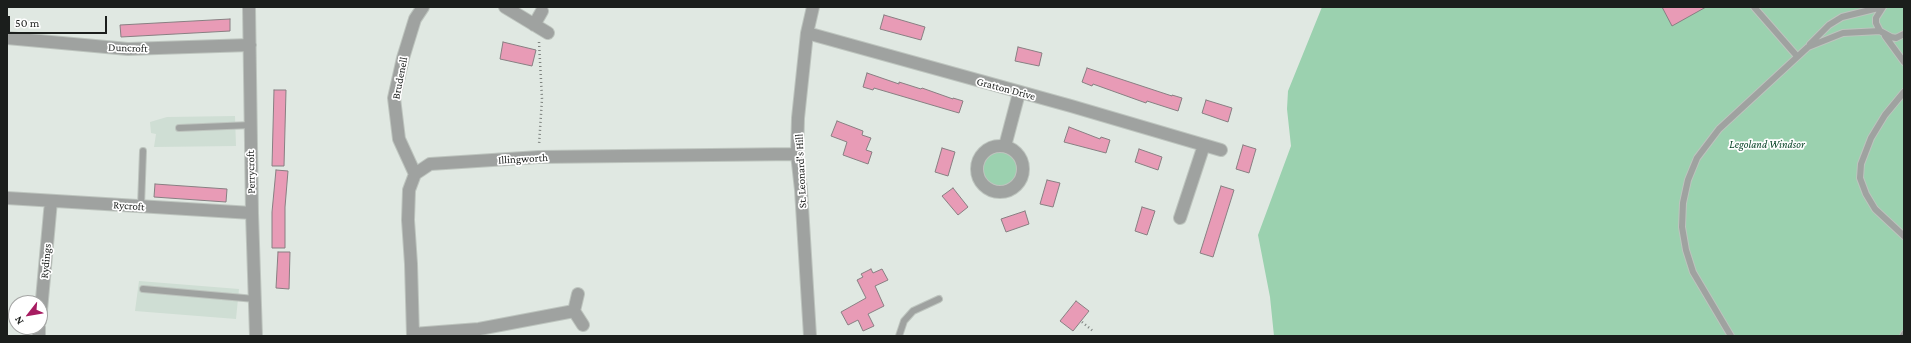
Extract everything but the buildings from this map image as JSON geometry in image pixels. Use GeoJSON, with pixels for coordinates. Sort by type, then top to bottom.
{"type":"FeatureCollection","features":[{"type":"Feature","properties":{"kind":"street","name":"Perrycroft"},"geometry":{"type":"LineString","coordinates":[[249,7],[252,214],[256,336]]}},
{"type":"Feature","properties":{"kind":"street","name":"Brudenell"},"geometry":{"type":"LineString","coordinates":[[415,174],[398,140],[394,98],[403,58],[415,19],[423,7]]}},
{"type":"Feature","properties":{"kind":"street"},"geometry":{"type":"LineString","coordinates":[[505,7],[540,28],[542,11]]}},
{"type":"Feature","properties":{"kind":"street","name":"St. Leonard's Hill"},"geometry":{"type":"LineString","coordinates":[[810,336],[802,197],[797,154],[798,118],[807,33],[813,7]]}},
{"type":"Feature","properties":{"kind":"street","name":"Gratton Drive"},"geometry":{"type":"LineString","coordinates":[[807,33],[1221,150]]}},
{"type":"Feature","properties":{"kind":"street","name":"Duncroft"},"geometry":{"type":"LineString","coordinates":[[7,38],[128,49],[250,45]]}},
{"type":"Feature","properties":{"kind":"street"},"geometry":{"type":"LineString","coordinates":[[1005,146],[1020,93]]}},
{"type":"Feature","properties":{"kind":"street"},"geometry":{"type":"LineString","coordinates":[[1180,218],[1204,145]]}},
{"type":"Feature","properties":{"kind":"street","name":"Illingworth"},"geometry":{"type":"LineString","coordinates":[[415,174],[430,164],[539,157],[797,154]]}},
{"type":"Feature","properties":{"kind":"street"},"geometry":{"type":"LineString","coordinates":[[415,174],[409,190],[408,220],[413,335],[478,329],[574,311]]}},
{"type":"Feature","properties":{"kind":"street","name":"Rycroft"},"geometry":{"type":"LineString","coordinates":[[7,198],[252,214]]}},
{"type":"Feature","properties":{"kind":"street","name":"Rydings"},"geometry":{"type":"LineString","coordinates":[[42,295],[51,201]]}},
{"type":"Feature","properties":{"kind":"street"},"geometry":{"type":"LineString","coordinates":[[578,294],[574,311],[583,325]]}},
{"type":"Feature","properties":{"kind":"lane"},"geometry":{"type":"LineString","coordinates":[[1754,7],[1796,55]]}},
{"type":"Feature","properties":{"kind":"lane"},"geometry":{"type":"LineString","coordinates":[[1808,47],[1829,25],[1842,17],[1882,7]]}},
{"type":"Feature","properties":{"kind":"lane"},"geometry":{"type":"LineString","coordinates":[[1882,7],[1876,18],[1876,23],[1904,62]]}},
{"type":"Feature","properties":{"kind":"lane"},"geometry":{"type":"LineString","coordinates":[[1731,336],[1699,282],[1689,261],[1682,226],[1685,192],[1695,163],[1711,138],[1796,55],[1808,47],[1843,33],[1883,33],[1896,38],[1904,34]]}},
{"type":"Feature","properties":{"kind":"lane"},"geometry":{"type":"LineString","coordinates":[[1904,92],[1886,115],[1871,138],[1861,164],[1860,178],[1866,194],[1875,209],[1904,236]]}},
{"type":"Feature","properties":{"kind":"lane"},"geometry":{"type":"LineString","coordinates":[[179,128],[251,125]]}},
{"type":"Feature","properties":{"kind":"lane"},"geometry":{"type":"LineString","coordinates":[[141,206],[143,151]]}},
{"type":"Feature","properties":{"kind":"lane"},"geometry":{"type":"LineString","coordinates":[[143,290],[255,299]]}},
{"type":"Feature","properties":{"kind":"lane"},"geometry":{"type":"LineString","coordinates":[[899,336],[904,321],[913,311],[939,299]]}},
{"type":"Feature","properties":{"kind":"path"},"geometry":{"type":"LineString","coordinates":[[539,157],[542,99],[540,28]]}},
{"type":"Feature","properties":{"kind":"path"},"geometry":{"type":"LineString","coordinates":[[1082,322],[1093,331]]}},
{"type":"Feature","properties":{"kind":"shaded area"},"geometry":{"type":"Polygon","coordinates":[[[235,116],[236,146],[154,147],[156,134],[151,133],[150,122],[167,117],[235,116]]]}},
{"type":"Feature","properties":{"kind":"shaded area"},"geometry":{"type":"Polygon","coordinates":[[[139,281],[239,289],[236,319],[135,311],[139,281]]]}},
{"type":"Feature","properties":{"kind":"green space","name":"Legoland Windsor"},"geometry":{"type":"Polygon","coordinates":[[[1322,7],[1904,7],[1904,336],[1274,336],[1270,297],[1258,235],[1291,146],[1287,109],[1288,91],[1322,7]]]}},
{"type":"Feature","properties":{"kind":"green space"},"geometry":{"type":"Polygon","coordinates":[[[1004,151],[1013,156],[1017,162],[1017,176],[1013,182],[1004,187],[996,187],[987,182],[983,176],[982,165],[987,156],[993,152],[1004,151]]]}}]}
